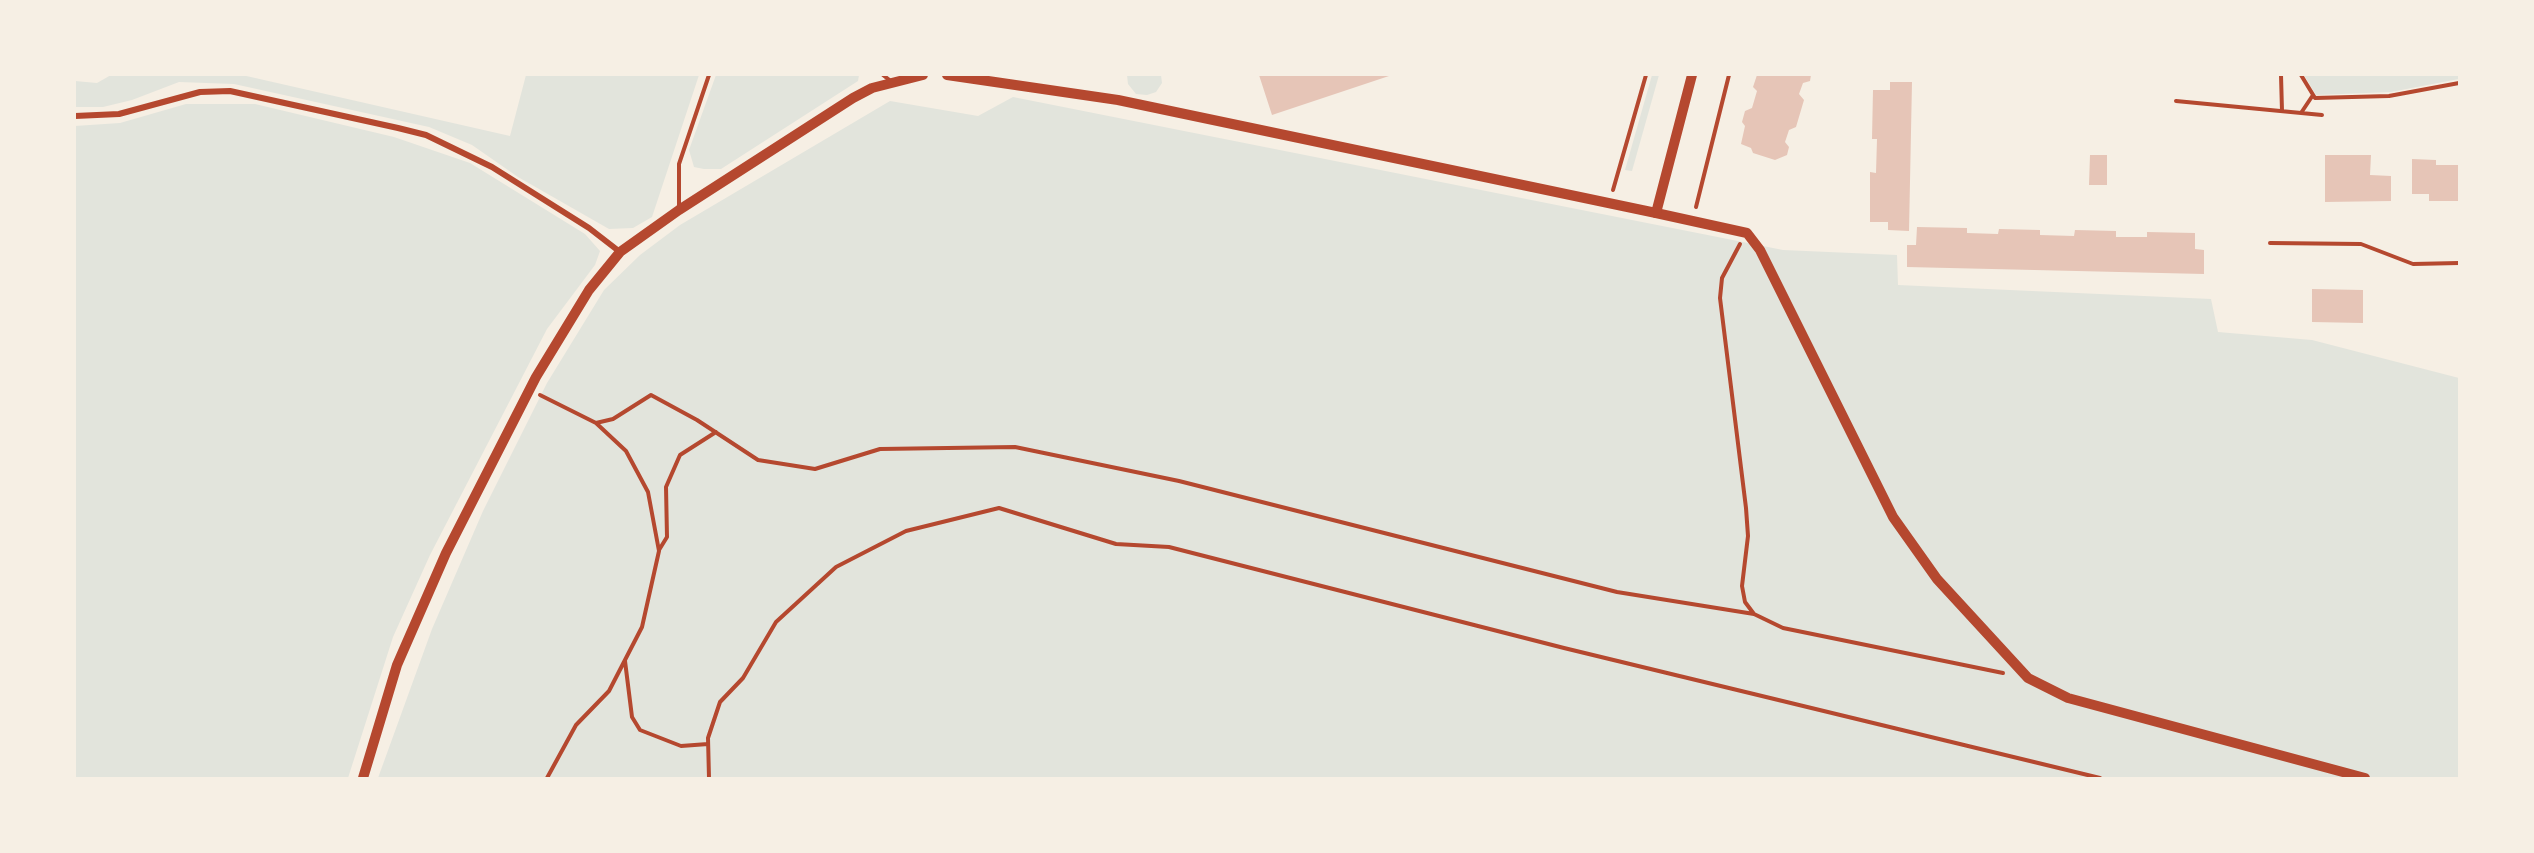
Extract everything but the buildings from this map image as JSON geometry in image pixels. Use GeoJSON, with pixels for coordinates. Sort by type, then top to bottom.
{"type":"FeatureCollection","features":[{"type":"Feature","properties":{"kind":"main road"},"geometry":{"type":"LineString","coordinates":[[363,778],[397,665],[446,553],[529,390],[589,290],[620,252],[679,210],[888,78],[923,75]]}},
{"type":"Feature","properties":{"kind":"main road"},"geometry":{"type":"LineString","coordinates":[[946,75],[1128,102],[1747,233],[1760,250],[1893,517],[1937,579],[2028,678],[2068,698],[2365,778]]}},
{"type":"Feature","properties":{"kind":"main road"},"geometry":{"type":"LineString","coordinates":[[1656,213],[1692,75]]}},
{"type":"Feature","properties":{"kind":"street"},"geometry":{"type":"LineString","coordinates":[[75,116],[118,114],[200,92],[230,91],[398,128],[426,135],[492,167],[589,228],[620,252]]}},
{"type":"Feature","properties":{"kind":"lane"},"geometry":{"type":"LineString","coordinates":[[679,210],[679,164],[710,75]]}},
{"type":"Feature","properties":{"kind":"lane"},"geometry":{"type":"LineString","coordinates":[[2270,243],[2361,244],[2413,264],[2459,263]]}},
{"type":"Feature","properties":{"kind":"path"},"geometry":{"type":"LineString","coordinates":[[1618,172],[1646,75]]}},
{"type":"Feature","properties":{"kind":"path"},"geometry":{"type":"LineString","coordinates":[[1695,211],[1729,75]]}},
{"type":"Feature","properties":{"kind":"path"},"geometry":{"type":"LineString","coordinates":[[2281,75],[2282,111]]}},
{"type":"Feature","properties":{"kind":"path"},"geometry":{"type":"LineString","coordinates":[[2301,75],[2315,98],[2389,96],[2459,83]]}},
{"type":"Feature","properties":{"kind":"path"},"geometry":{"type":"LineString","coordinates":[[2301,113],[2313,95]]}},
{"type":"Feature","properties":{"kind":"path"},"geometry":{"type":"LineString","coordinates":[[2176,101],[2322,115]]}},
{"type":"Feature","properties":{"kind":"path"},"geometry":{"type":"LineString","coordinates":[[1747,233],[1722,278],[1720,298],[1746,508],[1748,536],[1742,586],[1745,602],[1754,614]]}},
{"type":"Feature","properties":{"kind":"path"},"geometry":{"type":"LineString","coordinates":[[529,390],[596,423],[626,451],[648,492],[659,551]]}},
{"type":"Feature","properties":{"kind":"path"},"geometry":{"type":"LineString","coordinates":[[596,423],[613,419],[651,395],[716,432],[758,460],[815,469],[880,449],[1015,447],[1179,481],[1617,591],[1754,614],[1782,628],[2028,678]]}},
{"type":"Feature","properties":{"kind":"path"},"geometry":{"type":"LineString","coordinates":[[547,778],[576,725],[609,691],[642,627],[659,551],[667,537],[666,487],[680,455],[716,432]]}},
{"type":"Feature","properties":{"kind":"path"},"geometry":{"type":"LineString","coordinates":[[709,778],[708,744],[720,702],[743,678],[776,622],[836,567],[906,531],[999,508],[1116,544],[1169,547],[1552,645],[2100,778]]}},
{"type":"Feature","properties":{"kind":"path"},"geometry":{"type":"LineString","coordinates":[[625,660],[632,717],[640,730],[681,746],[708,744]]}},
{"type":"Feature","properties":{"kind":"shaded area"},"geometry":{"type":"Polygon","coordinates":[[[111,75],[242,75],[510,136],[526,75],[699,75],[652,217],[633,228],[609,229],[518,177],[472,145],[429,127],[234,84],[179,82],[132,100],[103,107],[75,107],[75,81],[97,83],[111,75]]]}},
{"type":"Feature","properties":{"kind":"shaded area"},"geometry":{"type":"Polygon","coordinates":[[[716,75],[859,75],[858,81],[721,169],[704,169],[694,167],[689,150],[716,75]]]}},
{"type":"Feature","properties":{"kind":"shaded area"},"geometry":{"type":"Polygon","coordinates":[[[1127,75],[1161,75],[1162,83],[1156,92],[1147,95],[1136,94],[1128,84],[1127,75]]]}},
{"type":"Feature","properties":{"kind":"shaded area"},"geometry":{"type":"Polygon","coordinates":[[[1652,75],[1659,75],[1632,171],[1625,170],[1652,75]]]}},
{"type":"Feature","properties":{"kind":"shaded area"},"geometry":{"type":"Polygon","coordinates":[[[2304,75],[2459,75],[2459,79],[2391,92],[2316,95],[2304,75]]]}},
{"type":"Feature","properties":{"kind":"shaded area"},"geometry":{"type":"Polygon","coordinates":[[[1013,97],[1783,250],[1897,255],[1898,285],[2211,299],[2218,332],[2312,340],[2459,378],[2459,778],[378,778],[432,629],[483,511],[547,383],[604,290],[640,255],[680,225],[890,101],[978,116],[1013,97]]]}},
{"type":"Feature","properties":{"kind":"shaded area"},"geometry":{"type":"Polygon","coordinates":[[[186,104],[255,104],[394,137],[470,163],[585,234],[600,251],[595,265],[547,329],[430,555],[393,637],[348,778],[75,778],[75,126],[120,123],[186,104]]]}}]}
